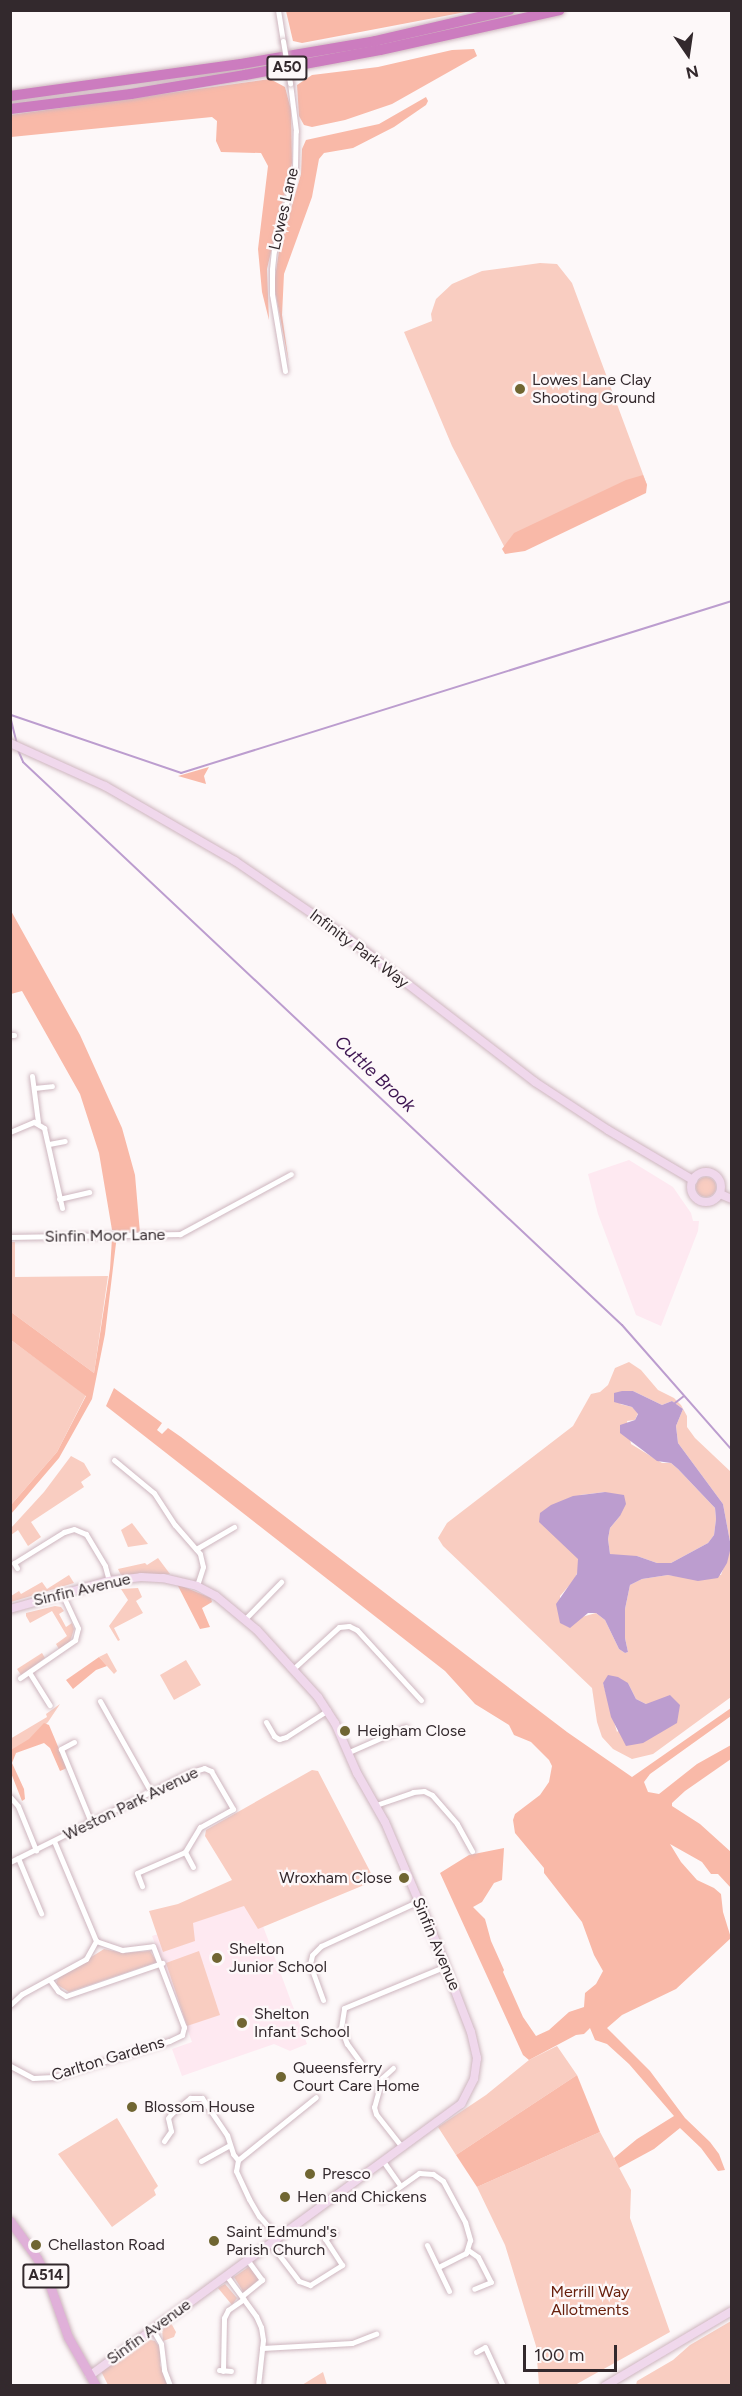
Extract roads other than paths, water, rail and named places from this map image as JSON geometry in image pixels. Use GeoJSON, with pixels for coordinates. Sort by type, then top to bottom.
{"type":"FeatureCollection","features":[{"type":"Feature","properties":{"kind":"highway","name":"A50"},"geometry":{"type":"LineString","coordinates":[[10,96],[242,64],[375,40],[509,10]]}},
{"type":"Feature","properties":{"kind":"highway","name":"A50"},"geometry":{"type":"LineString","coordinates":[[10,109],[131,94],[245,75],[380,50],[560,10]]}},
{"type":"Feature","properties":{"kind":"main road","name":"A514"},"geometry":{"type":"LineString","coordinates":[[10,2221],[37,2258],[48,2280],[68,2337],[96,2385]]}},
{"type":"Feature","properties":{"kind":"street","name":"Lowes Lane"},"geometry":{"type":"LineString","coordinates":[[278,10],[296,131],[295,170],[274,251],[272,269],[272,294],[285,371]]}},
{"type":"Feature","properties":{"kind":"street","name":"Infinity Park Way"},"geometry":{"type":"LineString","coordinates":[[10,743],[124,796],[236,861],[348,938],[527,1076],[608,1130],[693,1180]]}},
{"type":"Feature","properties":{"kind":"street"},"geometry":{"type":"LineString","coordinates":[[32,1076],[38,1122],[44,1128],[50,1144],[62,1208]]}},
{"type":"Feature","properties":{"kind":"street"},"geometry":{"type":"LineString","coordinates":[[34,1088],[52,1086]]}},
{"type":"Feature","properties":{"kind":"street"},"geometry":{"type":"LineString","coordinates":[[10,1131],[38,1122]]}},
{"type":"Feature","properties":{"kind":"street"},"geometry":{"type":"LineString","coordinates":[[50,1144],[64,1141]]}},
{"type":"Feature","properties":{"kind":"street"},"geometry":{"type":"LineString","coordinates":[[705,1172],[715,1174],[721,1183],[720,1194],[712,1201],[702,1201],[694,1195],[693,1180],[705,1172]]}},
{"type":"Feature","properties":{"kind":"street","name":"Sinfin Moor Lane"},"geometry":{"type":"LineString","coordinates":[[11,1237],[180,1234],[291,1174]]}},
{"type":"Feature","properties":{"kind":"street"},"geometry":{"type":"LineString","coordinates":[[59,1199],[89,1192]]}},
{"type":"Feature","properties":{"kind":"street"},"geometry":{"type":"LineString","coordinates":[[720,1194],[732,1199]]}},
{"type":"Feature","properties":{"kind":"street"},"geometry":{"type":"LineString","coordinates":[[114,1460],[154,1493],[175,1525],[196,1549],[203,1565],[196,1586]]}},
{"type":"Feature","properties":{"kind":"street"},"geometry":{"type":"LineString","coordinates":[[196,1549],[234,1527]]}},
{"type":"Feature","properties":{"kind":"street"},"geometry":{"type":"LineString","coordinates":[[17,1568],[14,1563],[64,1532],[74,1529],[86,1534],[105,1566],[109,1581]]}},
{"type":"Feature","properties":{"kind":"street","name":"Sinfin Avenue"},"geometry":{"type":"LineString","coordinates":[[10,1610],[109,1581],[150,1577],[196,1586],[216,1596],[245,1619],[328,1710],[357,1773],[376,1805],[419,1901],[446,1965],[477,2058],[474,2079],[461,2104],[90,2376]]}},
{"type":"Feature","properties":{"kind":"street"},"geometry":{"type":"LineString","coordinates":[[245,1619],[281,1582]]}},
{"type":"Feature","properties":{"kind":"street"},"geometry":{"type":"LineString","coordinates":[[20,1678],[73,1642],[77,1635],[78,1628],[67,1610],[62,1593]]}},
{"type":"Feature","properties":{"kind":"street"},"geometry":{"type":"LineString","coordinates":[[293,1669],[339,1627],[349,1626],[357,1630],[421,1700]]}},
{"type":"Feature","properties":{"kind":"street"},"geometry":{"type":"LineString","coordinates":[[29,1672],[50,1705]]}},
{"type":"Feature","properties":{"kind":"street"},"geometry":{"type":"LineString","coordinates":[[413,1691],[418,1686]]}},
{"type":"Feature","properties":{"kind":"street"},"geometry":{"type":"LineString","coordinates":[[100,1701],[151,1792]]}},
{"type":"Feature","properties":{"kind":"street"},"geometry":{"type":"LineString","coordinates":[[266,1722],[274,1736],[279,1739],[286,1737],[328,1710]]}},
{"type":"Feature","properties":{"kind":"street"},"geometry":{"type":"LineString","coordinates":[[349,1752],[406,1727]]}},
{"type":"Feature","properties":{"kind":"street"},"geometry":{"type":"LineString","coordinates":[[74,1742],[61,1749],[91,1822]]}},
{"type":"Feature","properties":{"kind":"street","name":"Weston Park Avenue"},"geometry":{"type":"LineString","coordinates":[[10,1862],[188,1773],[204,1768],[211,1771],[233,1809],[200,1827],[185,1852]]}},
{"type":"Feature","properties":{"kind":"street"},"geometry":{"type":"LineString","coordinates":[[376,1805],[413,1792],[432,1795],[457,1824],[472,1851]]}},
{"type":"Feature","properties":{"kind":"street"},"geometry":{"type":"LineString","coordinates":[[10,1797],[18,1806],[36,1850]]}},
{"type":"Feature","properties":{"kind":"street"},"geometry":{"type":"LineString","coordinates":[[50,1980],[58,1991],[66,1996],[162,1963],[153,1946],[122,1950],[96,1941],[54,1841]]}},
{"type":"Feature","properties":{"kind":"street"},"geometry":{"type":"LineString","coordinates":[[142,1887],[137,1873],[185,1852],[193,1867]]}},
{"type":"Feature","properties":{"kind":"street"},"geometry":{"type":"LineString","coordinates":[[18,1858],[41,1913]]}},
{"type":"Feature","properties":{"kind":"street"},"geometry":{"type":"LineString","coordinates":[[323,2000],[310,1964],[312,1955],[321,1946],[419,1901]]}},
{"type":"Feature","properties":{"kind":"street"},"geometry":{"type":"LineString","coordinates":[[10,2005],[22,1994],[86,1959],[96,1941]]}},
{"type":"Feature","properties":{"kind":"street","name":"Carlton Gardens"},"geometry":{"type":"LineString","coordinates":[[10,2066],[24,2075],[44,2079],[73,2072],[182,2035],[184,2027],[162,1963]]}},
{"type":"Feature","properties":{"kind":"street"},"geometry":{"type":"LineString","coordinates":[[361,2063],[347,2044],[341,2028],[344,2008],[446,1965]]}},
{"type":"Feature","properties":{"kind":"street"},"geometry":{"type":"LineString","coordinates":[[393,2068],[382,2078],[374,2107],[402,2147]]}},
{"type":"Feature","properties":{"kind":"street"},"geometry":{"type":"LineString","coordinates":[[164,2141],[171,2131],[168,2118],[171,2114],[190,2098],[198,2097],[207,2102],[223,2127],[238,2160],[236,2171],[249,2199],[278,2237]]}},
{"type":"Feature","properties":{"kind":"street"},"geometry":{"type":"LineString","coordinates":[[238,2160],[316,2097]]}},
{"type":"Feature","properties":{"kind":"street"},"geometry":{"type":"LineString","coordinates":[[201,2161],[230,2145]]}},
{"type":"Feature","properties":{"kind":"street"},"geometry":{"type":"LineString","coordinates":[[383,2161],[399,2184]]}},
{"type":"Feature","properties":{"kind":"street"},"geometry":{"type":"LineString","coordinates":[[381,2200],[399,2184],[419,2173],[433,2174],[440,2178],[448,2188],[468,2231],[468,2250],[459,2258],[438,2267]]}},
{"type":"Feature","properties":{"kind":"street"},"geometry":{"type":"LineString","coordinates":[[270,2243],[298,2281],[310,2286],[342,2265],[325,2239],[335,2232]]}},
{"type":"Feature","properties":{"kind":"street"},"geometry":{"type":"LineString","coordinates":[[427,2245],[449,2291]]}},
{"type":"Feature","properties":{"kind":"street"},"geometry":{"type":"LineString","coordinates":[[468,2250],[478,2257],[491,2282],[474,2289]]}},
{"type":"Feature","properties":{"kind":"street"},"geometry":{"type":"LineString","coordinates":[[231,2371],[221,2370],[224,2318],[228,2310],[262,2280],[248,2259]]}},
{"type":"Feature","properties":{"kind":"street"},"geometry":{"type":"LineString","coordinates":[[226,2275],[260,2324],[262,2348],[258,2385]]}},
{"type":"Feature","properties":{"kind":"street"},"geometry":{"type":"LineString","coordinates":[[605,2385],[615,2383],[732,2311]]}},
{"type":"Feature","properties":{"kind":"street"},"geometry":{"type":"LineString","coordinates":[[153,2330],[161,2344],[164,2370],[170,2385]]}},
{"type":"Feature","properties":{"kind":"street"},"geometry":{"type":"LineString","coordinates":[[262,2348],[352,2343],[376,2334]]}},
{"type":"Feature","properties":{"kind":"street"},"geometry":{"type":"LineString","coordinates":[[476,2352],[485,2347],[503,2385]]}},
{"type":"Feature","properties":{"kind":"waterway"},"geometry":{"type":"LineString","coordinates":[[11,715],[181,773],[732,601]]}},
{"type":"Feature","properties":{"kind":"waterway","name":"Cuttle Brook"},"geometry":{"type":"LineString","coordinates":[[10,716],[17,744]]}},
{"type":"Feature","properties":{"kind":"waterway","name":"Cuttle Brook"},"geometry":{"type":"LineString","coordinates":[[18,750],[23,762],[622,1325],[732,1450]]}},
{"type":"Feature","properties":{"kind":"waterway"},"geometry":{"type":"LineString","coordinates":[[675,1403],[684,1396]]}},
{"type":"Feature","properties":{"kind":"place","name":"Lowes Lane Clay Shooting Ground"},"geometry":{"type":"Point","coordinates":[520,389]}},
{"type":"Feature","properties":{"kind":"place","name":"Heigham Close"},"geometry":{"type":"Point","coordinates":[345,1731]}},
{"type":"Feature","properties":{"kind":"place","name":"Wroxham Close"},"geometry":{"type":"Point","coordinates":[404,1878]}},
{"type":"Feature","properties":{"kind":"place","name":"Shelton Junior School"},"geometry":{"type":"Point","coordinates":[217,1958]}},
{"type":"Feature","properties":{"kind":"place","name":"Shelton Infant School"},"geometry":{"type":"Point","coordinates":[242,2023]}},
{"type":"Feature","properties":{"kind":"place","name":"Queensferry Court Care Home"},"geometry":{"type":"Point","coordinates":[281,2077]}},
{"type":"Feature","properties":{"kind":"place","name":"Blossom House"},"geometry":{"type":"Point","coordinates":[132,2107]}},
{"type":"Feature","properties":{"kind":"place","name":"Presco"},"geometry":{"type":"Point","coordinates":[310,2174]}},
{"type":"Feature","properties":{"kind":"place","name":"Hen and Chickens"},"geometry":{"type":"Point","coordinates":[285,2197]}},
{"type":"Feature","properties":{"kind":"place","name":"Saint Edmund's Parish Church"},"geometry":{"type":"Point","coordinates":[214,2241]}},
{"type":"Feature","properties":{"kind":"place","name":"Chellaston Road"},"geometry":{"type":"Point","coordinates":[36,2245]}},
{"type":"Feature","properties":{"kind":"park label","name":"Merrill Way Allotments"},"geometry":{"type":"Point","coordinates":[590,2301]}}]}
